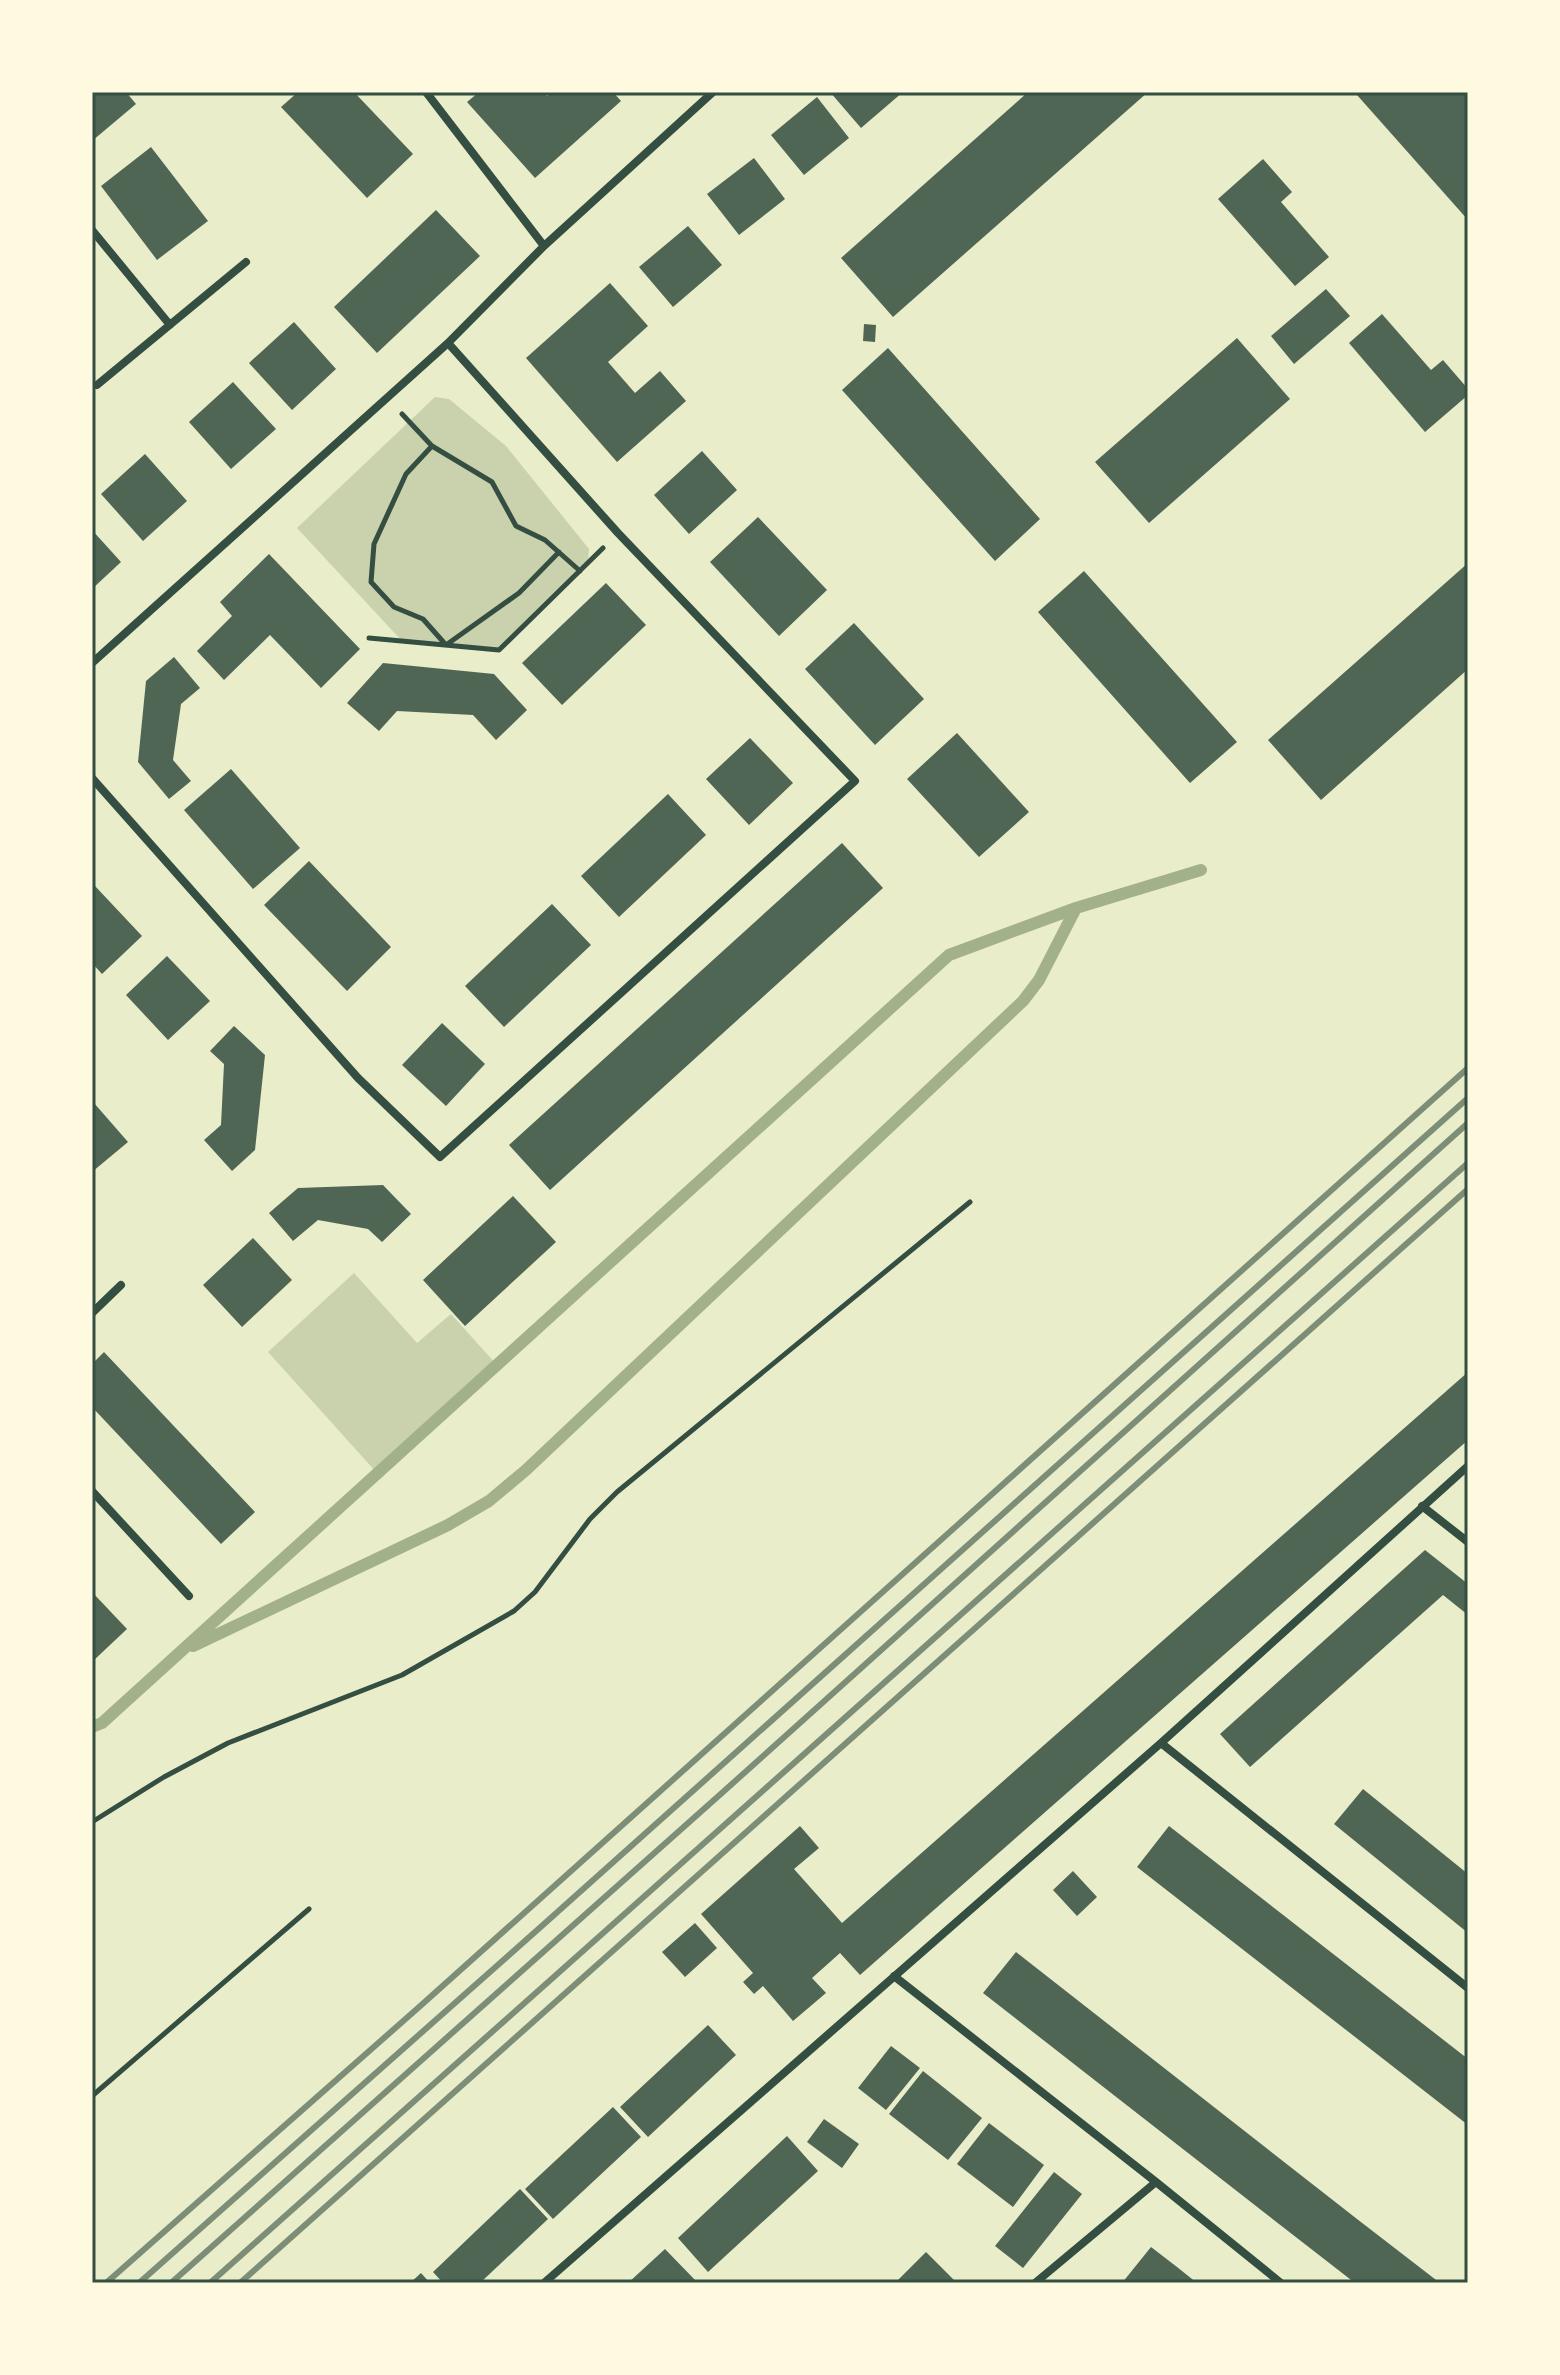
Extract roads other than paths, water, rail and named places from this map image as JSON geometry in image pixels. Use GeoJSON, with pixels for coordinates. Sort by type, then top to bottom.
{"type":"FeatureCollection","features":[{"type":"Feature","properties":{"kind":"street"},"geometry":{"type":"LineString","coordinates":[[426,92],[544,246]]}},
{"type":"Feature","properties":{"kind":"street"},"geometry":{"type":"LineString","coordinates":[[92,663],[448,343],[544,246],[713,92]]}},
{"type":"Feature","properties":{"kind":"street"},"geometry":{"type":"LineString","coordinates":[[92,230],[170,325]]}},
{"type":"Feature","properties":{"kind":"street"},"geometry":{"type":"LineString","coordinates":[[97,385],[246,262]]}},
{"type":"Feature","properties":{"kind":"street"},"geometry":{"type":"LineString","coordinates":[[92,778],[358,1078],[440,1157],[855,781],[618,533],[448,343]]}},
{"type":"Feature","properties":{"kind":"street"},"geometry":{"type":"LineString","coordinates":[[92,1313],[121,1285]]}},
{"type":"Feature","properties":{"kind":"street"},"geometry":{"type":"LineString","coordinates":[[544,2283],[1161,1743],[1468,1466]]}},
{"type":"Feature","properties":{"kind":"street"},"geometry":{"type":"LineString","coordinates":[[92,1491],[189,1596]]}},
{"type":"Feature","properties":{"kind":"street"},"geometry":{"type":"LineString","coordinates":[[1422,1506],[1468,1542]]}},
{"type":"Feature","properties":{"kind":"street"},"geometry":{"type":"LineString","coordinates":[[1161,1743],[1468,1988]]}},
{"type":"Feature","properties":{"kind":"street"},"geometry":{"type":"LineString","coordinates":[[894,1976],[1281,2283]]}},
{"type":"Feature","properties":{"kind":"street"},"geometry":{"type":"LineString","coordinates":[[1035,2283],[1156,2182]]}},
{"type":"Feature","properties":{"kind":"waterway"},"geometry":{"type":"LineString","coordinates":[[92,1727],[102,1723],[949,955],[1076,908],[1201,870]]}},
{"type":"Feature","properties":{"kind":"waterway"},"geometry":{"type":"LineString","coordinates":[[193,1646],[448,1525],[489,1501],[526,1470],[1023,1001],[1039,980],[1076,908]]}},
{"type":"Feature","properties":{"kind":"railway"},"geometry":{"type":"LineString","coordinates":[[106,2283],[418,2008],[1468,1068]]}},
{"type":"Feature","properties":{"kind":"railway"},"geometry":{"type":"LineString","coordinates":[[139,2283],[1468,1098]]}},
{"type":"Feature","properties":{"kind":"railway"},"geometry":{"type":"LineString","coordinates":[[171,2283],[1468,1123]]}},
{"type":"Feature","properties":{"kind":"railway"},"geometry":{"type":"LineString","coordinates":[[210,2283],[1468,1163]]}},
{"type":"Feature","properties":{"kind":"railway"},"geometry":{"type":"LineString","coordinates":[[240,2283],[1468,1189]]}}]}
